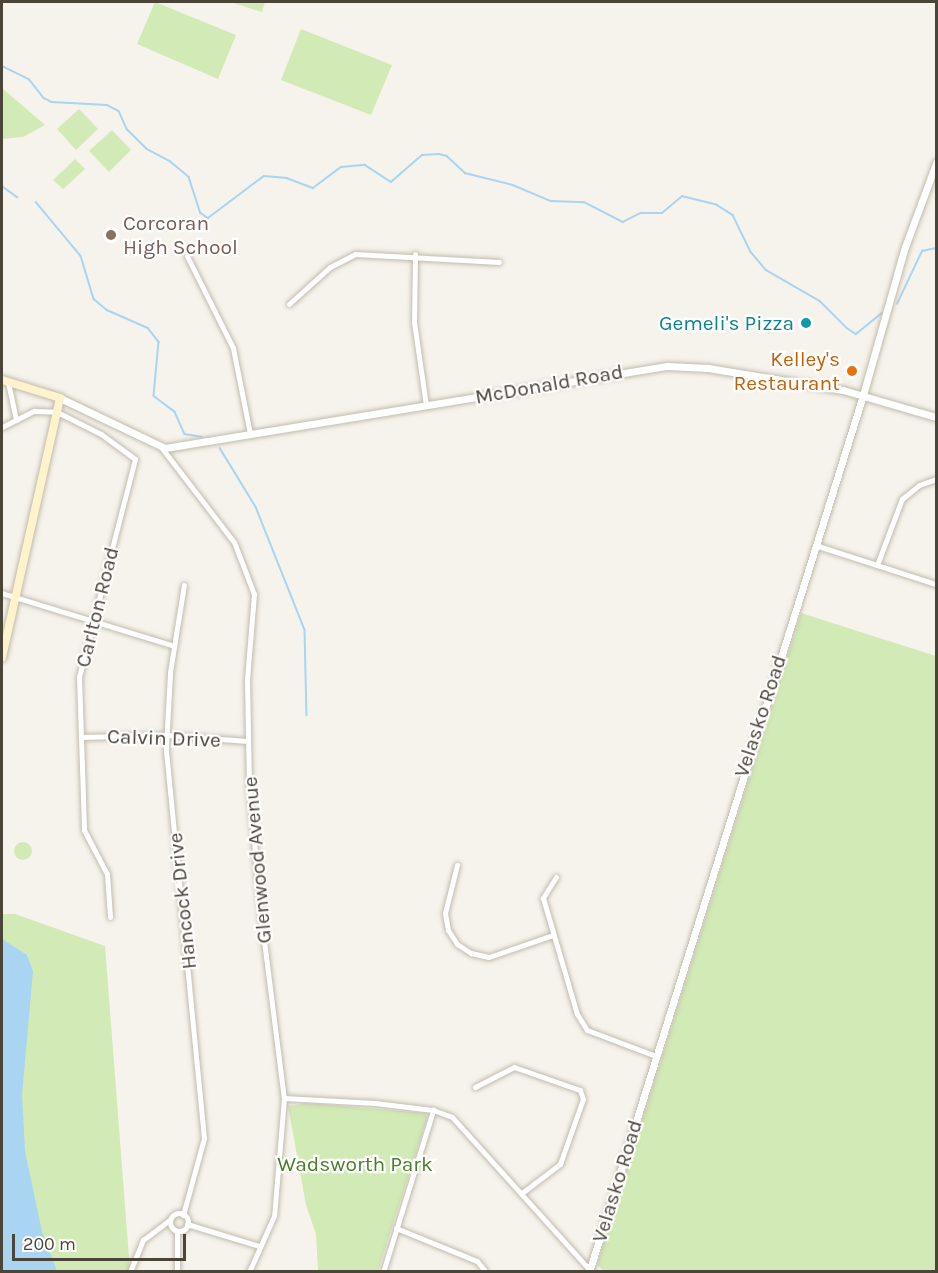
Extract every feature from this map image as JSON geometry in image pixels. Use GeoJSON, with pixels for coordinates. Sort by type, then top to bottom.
{"type":"FeatureCollection","features":[{"type":"Feature","properties":{"kind":"main road","name":"Glenwood Avenue"},"geometry":{"type":"LineString","coordinates":[[5,381],[60,398]]}},
{"type":"Feature","properties":{"kind":"main road"},"geometry":{"type":"LineString","coordinates":[[2,658],[60,398]]}},
{"type":"Feature","properties":{"kind":"street","name":"Velasko Road"},"geometry":{"type":"LineString","coordinates":[[590,1271],[863,395],[905,247],[936,163]]}},
{"type":"Feature","properties":{"kind":"street"},"geometry":{"type":"LineString","coordinates":[[290,304],[330,267],[355,254],[415,254],[499,262]]}},
{"type":"Feature","properties":{"kind":"street"},"geometry":{"type":"LineString","coordinates":[[415,254],[415,333],[426,405]]}},
{"type":"Feature","properties":{"kind":"street"},"geometry":{"type":"LineString","coordinates":[[187,256],[233,348],[250,434]]}},
{"type":"Feature","properties":{"kind":"street","name":"McDonald Road"},"geometry":{"type":"LineString","coordinates":[[160,447],[667,366],[746,374],[863,395],[936,417]]}},
{"type":"Feature","properties":{"kind":"street"},"geometry":{"type":"LineString","coordinates":[[5,381],[16,420]]}},
{"type":"Feature","properties":{"kind":"street","name":"Glenwood Avenue"},"geometry":{"type":"LineString","coordinates":[[60,398],[160,447],[234,542],[250,576],[254,607],[247,680],[248,741],[261,917],[284,1098],[274,1216],[271,1229],[259,1246],[249,1272]]}},
{"type":"Feature","properties":{"kind":"street"},"geometry":{"type":"LineString","coordinates":[[2,428],[42,410],[57,412]]}},
{"type":"Feature","properties":{"kind":"street","name":"Carlton Road"},"geometry":{"type":"LineString","coordinates":[[57,412],[101,434],[135,459],[79,677],[84,830],[107,874],[110,917]]}},
{"type":"Feature","properties":{"kind":"street"},"geometry":{"type":"LineString","coordinates":[[877,565],[902,499],[919,485],[936,480]]}},
{"type":"Feature","properties":{"kind":"street"},"geometry":{"type":"LineString","coordinates":[[815,545],[936,584]]}},
{"type":"Feature","properties":{"kind":"street","name":"Hancock Drive"},"geometry":{"type":"LineString","coordinates":[[183,1215],[202,1157],[203,1111],[167,735],[174,646],[184,585]]}},
{"type":"Feature","properties":{"kind":"street"},"geometry":{"type":"LineString","coordinates":[[2,593],[174,646]]}},
{"type":"Feature","properties":{"kind":"street","name":"Calvin Drive"},"geometry":{"type":"LineString","coordinates":[[81,737],[167,735],[248,741]]}},
{"type":"Feature","properties":{"kind":"street"},"geometry":{"type":"LineString","coordinates":[[456,865],[445,913],[448,930],[457,944],[471,953],[489,957],[552,935]]}},
{"type":"Feature","properties":{"kind":"street"},"geometry":{"type":"LineString","coordinates":[[556,877],[543,898],[577,1014],[587,1030],[656,1056]]}},
{"type":"Feature","properties":{"kind":"street"},"geometry":{"type":"LineString","coordinates":[[475,1086],[514,1067],[574,1085],[583,1096],[560,1164],[522,1193]]}},
{"type":"Feature","properties":{"kind":"street"},"geometry":{"type":"LineString","coordinates":[[284,1098],[433,1110],[459,1123],[590,1271]]}},
{"type":"Feature","properties":{"kind":"street"},"geometry":{"type":"LineString","coordinates":[[383,1272],[433,1110]]}},
{"type":"Feature","properties":{"kind":"street"},"geometry":{"type":"LineString","coordinates":[[130,1272],[143,1240],[175,1214],[183,1215],[187,1224],[259,1246]]}},
{"type":"Feature","properties":{"kind":"street"},"geometry":{"type":"LineString","coordinates":[[170,1220],[177,1231],[177,1272]]}},
{"type":"Feature","properties":{"kind":"street"},"geometry":{"type":"LineString","coordinates":[[177,1231],[187,1224]]}},
{"type":"Feature","properties":{"kind":"street"},"geometry":{"type":"LineString","coordinates":[[396,1228],[477,1261],[486,1272]]}},
{"type":"Feature","properties":{"kind":"green space"},"geometry":{"type":"Polygon","coordinates":[[[155,2],[236,35],[218,79],[137,44],[155,2]]]}},
{"type":"Feature","properties":{"kind":"green space"},"geometry":{"type":"Polygon","coordinates":[[[230,2],[265,2],[262,12],[230,2]]]}},
{"type":"Feature","properties":{"kind":"green space"},"geometry":{"type":"Polygon","coordinates":[[[301,29],[392,65],[371,115],[281,80],[301,29]]]}},
{"type":"Feature","properties":{"kind":"green space"},"geometry":{"type":"Polygon","coordinates":[[[2,88],[45,125],[23,137],[2,139],[2,88]]]}},
{"type":"Feature","properties":{"kind":"green space"},"geometry":{"type":"Polygon","coordinates":[[[79,109],[98,129],[76,150],[57,129],[79,109]]]}},
{"type":"Feature","properties":{"kind":"green space"},"geometry":{"type":"Polygon","coordinates":[[[112,130],[131,150],[109,172],[89,151],[112,130]]]}},
{"type":"Feature","properties":{"kind":"green space"},"geometry":{"type":"Polygon","coordinates":[[[75,159],[85,169],[63,189],[53,180],[75,159]]]}},
{"type":"Feature","properties":{"kind":"green space"},"geometry":{"type":"Polygon","coordinates":[[[801,613],[936,656],[936,1271],[604,1271],[597,1265],[801,613]]]}},
{"type":"Feature","properties":{"kind":"green space"},"geometry":{"type":"Polygon","coordinates":[[[19,842],[27,842],[32,847],[30,858],[19,860],[14,855],[14,847],[19,842]]]}},
{"type":"Feature","properties":{"kind":"green space"},"geometry":{"type":"Polygon","coordinates":[[[2,914],[15,914],[105,946],[130,1271],[2,1271],[2,914]]]}},
{"type":"Feature","properties":{"kind":"green space","name":"Wadsworth Park"},"geometry":{"type":"Polygon","coordinates":[[[307,1103],[425,1113],[427,1118],[378,1271],[318,1271],[316,1234],[306,1205],[288,1106],[307,1103]]]}},
{"type":"Feature","properties":{"kind":"water"},"geometry":{"type":"Polygon","coordinates":[[[2,939],[27,955],[33,971],[22,1095],[25,1151],[42,1232],[57,1271],[2,1271],[2,939]]]}},
{"type":"Feature","properties":{"kind":"waterway"},"geometry":{"type":"LineString","coordinates":[[2,66],[29,79],[44,98],[52,102],[107,105],[119,111],[127,129],[147,149],[170,161],[189,177],[201,213],[208,218],[264,176],[287,178],[313,188],[341,167],[365,165],[391,182],[422,155],[439,154],[447,156],[465,173],[513,185],[551,201],[584,202],[623,222],[641,213],[662,213],[682,196],[717,205],[733,215],[751,252],[766,270],[820,301],[856,334],[882,313]]}},
{"type":"Feature","properties":{"kind":"waterway"},"geometry":{"type":"LineString","coordinates":[[2,186],[17,197]]}},
{"type":"Feature","properties":{"kind":"waterway"},"geometry":{"type":"LineString","coordinates":[[36,202],[81,256],[94,299],[107,310],[148,328],[159,342],[154,396],[175,412],[185,434],[202,437]]}},
{"type":"Feature","properties":{"kind":"waterway"},"geometry":{"type":"LineString","coordinates":[[897,304],[922,251],[936,248]]}},
{"type":"Feature","properties":{"kind":"waterway"},"geometry":{"type":"LineString","coordinates":[[220,448],[256,507],[305,630],[307,715]]}},
{"type":"Feature","properties":{"kind":"place","name":"Corcoran High School"},"geometry":{"type":"Point","coordinates":[111,235]}},
{"type":"Feature","properties":{"kind":"place","name":"Gemeli's Pizza"},"geometry":{"type":"Point","coordinates":[806,323]}},
{"type":"Feature","properties":{"kind":"place","name":"Kelley's Restaurant"},"geometry":{"type":"Point","coordinates":[852,371]}}]}
